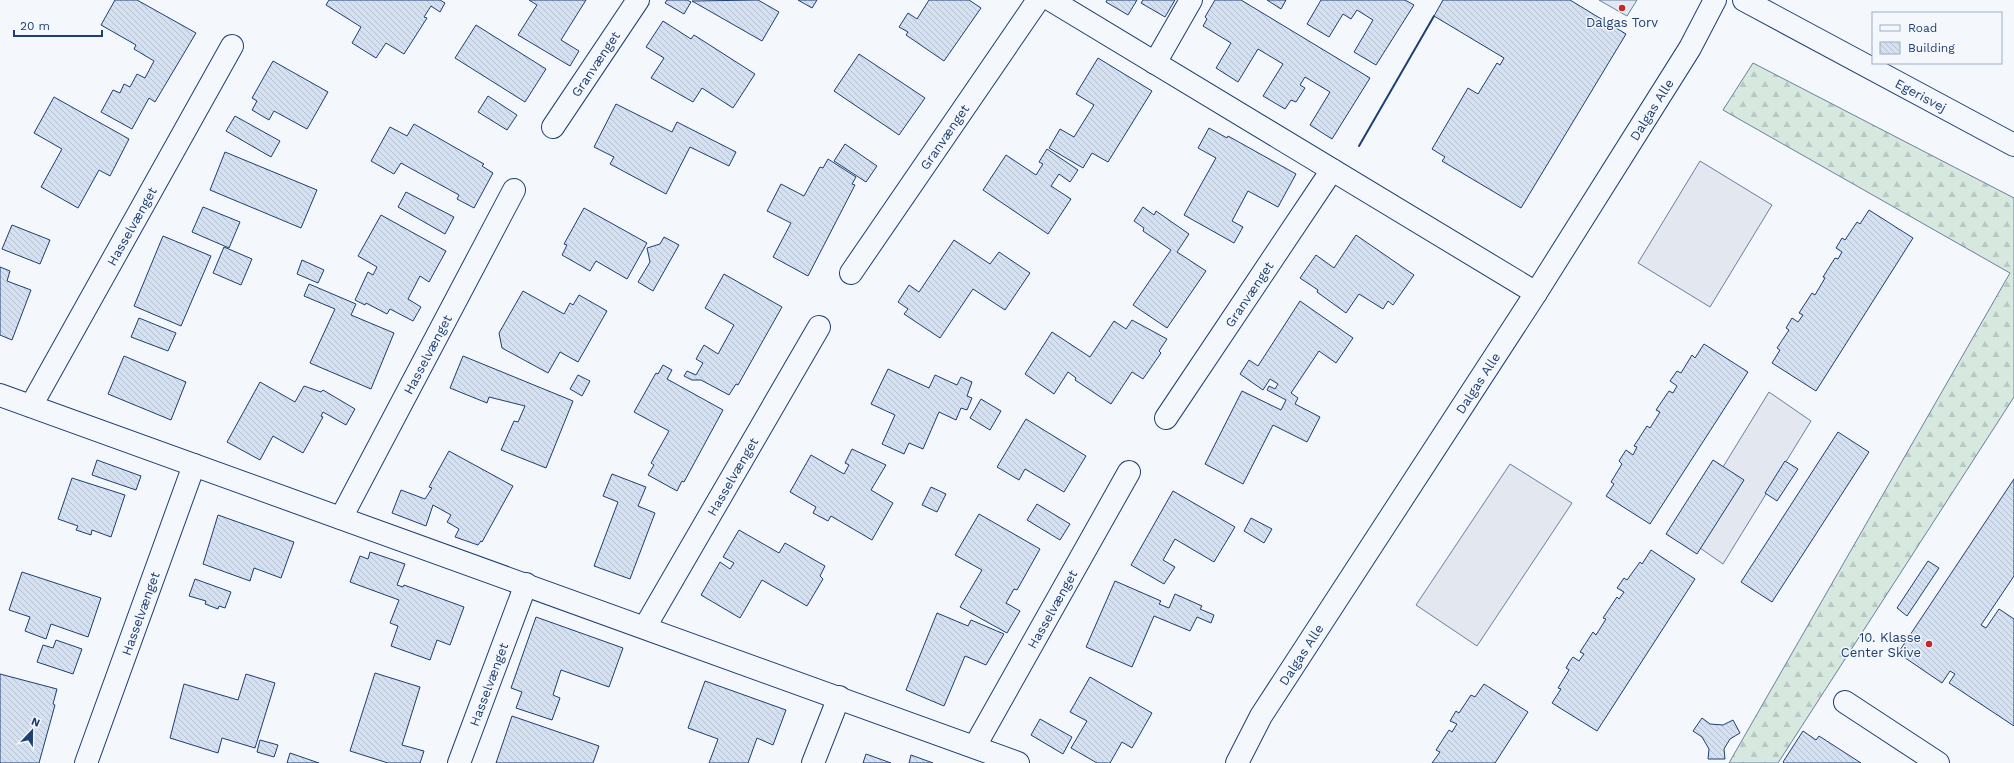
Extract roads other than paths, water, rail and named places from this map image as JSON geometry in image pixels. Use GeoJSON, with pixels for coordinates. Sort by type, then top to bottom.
{"type":"FeatureCollection","features":[{"type":"Feature","properties":{"kind":"street","name":"Granvænget"},"geometry":{"type":"LineString","coordinates":[[553,127],[638,0]]}},
{"type":"Feature","properties":{"kind":"street","name":"Granvænget"},"geometry":{"type":"LineString","coordinates":[[851,273],[1038,0]]}},
{"type":"Feature","properties":{"kind":"street"},"geometry":{"type":"LineString","coordinates":[[1051,0],[1536,293]]}},
{"type":"Feature","properties":{"kind":"street"},"geometry":{"type":"LineString","coordinates":[[1155,63],[1191,0]]}},
{"type":"Feature","properties":{"kind":"street","name":"Dalgas Alle"},"geometry":{"type":"LineString","coordinates":[[1237,763],[1261,716],[1536,293],[1690,48],[1715,0]]}},
{"type":"Feature","properties":{"kind":"street","name":"Egerisvej"},"geometry":{"type":"LineString","coordinates":[[1744,0],[2014,145]]}},
{"type":"Feature","properties":{"kind":"street","name":"Hasselvænget"},"geometry":{"type":"LineString","coordinates":[[31,406],[232,46]]}},
{"type":"Feature","properties":{"kind":"street","name":"Granvænget"},"geometry":{"type":"LineString","coordinates":[[1166,418],[1332,170]]}},
{"type":"Feature","properties":{"kind":"street","name":"Hasselvænget"},"geometry":{"type":"LineString","coordinates":[[341,518],[514,190]]}},
{"type":"Feature","properties":{"kind":"street","name":"Hasselvænget"},"geometry":{"type":"LineString","coordinates":[[645,627],[820,327]]}},
{"type":"Feature","properties":{"kind":"street"},"geometry":{"type":"LineString","coordinates":[[0,395],[975,746],[1018,763]]}},
{"type":"Feature","properties":{"kind":"street","name":"Hasselvænget"},"geometry":{"type":"LineString","coordinates":[[86,763],[194,465]]}},
{"type":"Feature","properties":{"kind":"street","name":"Hasselvænget"},"geometry":{"type":"LineString","coordinates":[[975,746],[1129,472]]}},
{"type":"Feature","properties":{"kind":"street","name":"Hasselvænget"},"geometry":{"type":"LineString","coordinates":[[459,763],[526,584]]}},
{"type":"Feature","properties":{"kind":"street"},"geometry":{"type":"LineString","coordinates":[[813,763],[839,697]]}},
{"type":"Feature","properties":{"kind":"street"},"geometry":{"type":"LineString","coordinates":[[1845,702],[1938,763]]}},
{"type":"Feature","properties":{"kind":"place","name":"Dalgas Torv"},"geometry":{"type":"Point","coordinates":[1622,8]}},
{"type":"Feature","properties":{"kind":"place","name":"10. Klasse Center Skive"},"geometry":{"type":"Point","coordinates":[1929,644]}}]}
